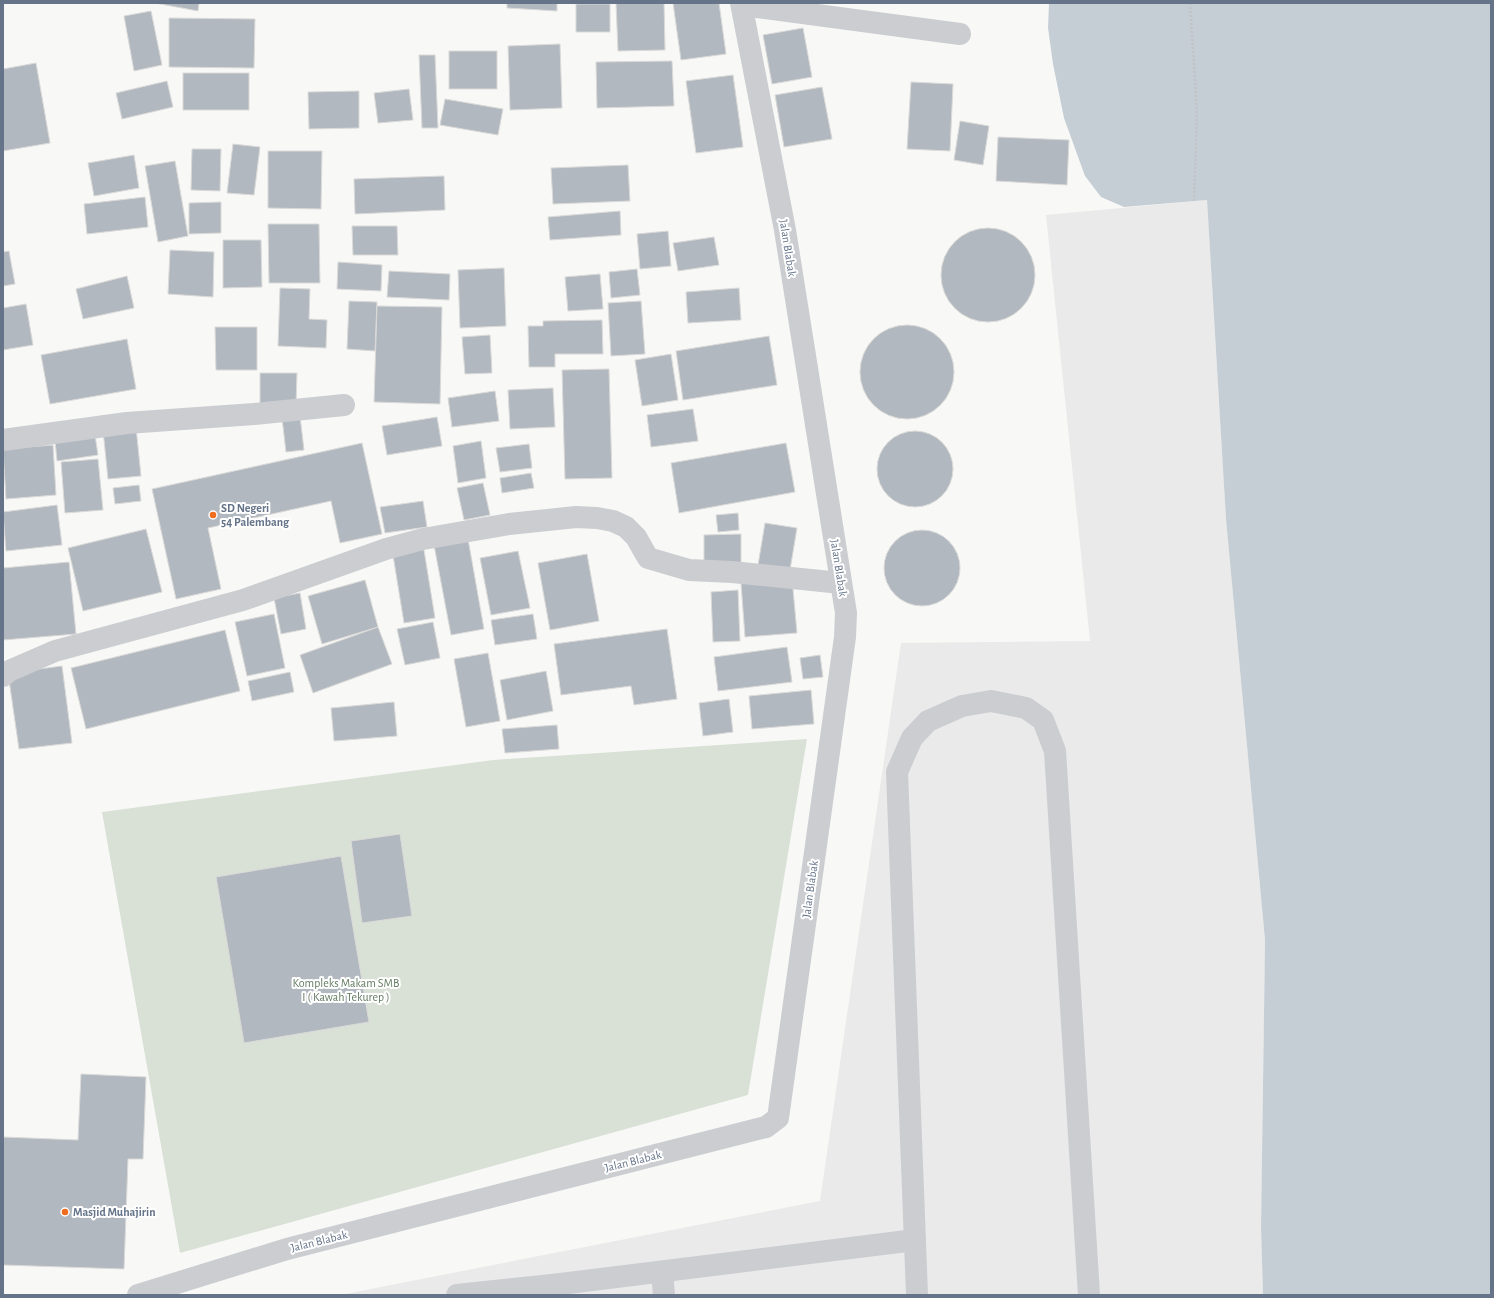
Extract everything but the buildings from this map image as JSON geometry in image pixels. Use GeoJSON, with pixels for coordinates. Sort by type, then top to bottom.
{"type":"FeatureCollection","features":[{"type":"Feature","properties":{"kind":"street"},"geometry":{"type":"LineString","coordinates":[[742,4],[960,34]]}},
{"type":"Feature","properties":{"kind":"street","name":"Jalan Blabak"},"geometry":{"type":"LineString","coordinates":[[138,1295],[287,1249],[758,1129],[773,1124],[778,1118],[845,637],[846,613],[785,230],[742,4]]}},
{"type":"Feature","properties":{"kind":"street"},"geometry":{"type":"LineString","coordinates":[[3,440],[127,423],[254,414],[344,405]]}},
{"type":"Feature","properties":{"kind":"street"},"geometry":{"type":"LineString","coordinates":[[3,676],[9,671],[55,650],[243,600],[386,549],[423,539],[509,524],[576,517],[597,518],[613,521],[626,527],[636,537],[648,558],[689,570],[754,574],[841,583]]}},
{"type":"Feature","properties":{"kind":"street"},"geometry":{"type":"LineString","coordinates":[[917,1295],[897,772],[912,738],[928,721],[962,706],[991,701],[1026,708],[1043,720],[1055,751],[1089,1295]]}},
{"type":"Feature","properties":{"kind":"street"},"geometry":{"type":"LineString","coordinates":[[457,1295],[552,1290],[662,1272],[915,1240]]}},
{"type":"Feature","properties":{"kind":"street"},"geometry":{"type":"LineString","coordinates":[[662,1272],[664,1295]]}},
{"type":"Feature","properties":{"kind":"path"},"geometry":{"type":"LineString","coordinates":[[1190,3],[1196,112],[1194,201]]}},
{"type":"Feature","properties":{"kind":"shaded area"},"geometry":{"type":"Polygon","coordinates":[[[1049,3],[1491,3],[1491,1295],[1263,1295],[1261,1227],[1265,940],[1226,519],[1207,200],[1124,207],[1101,197],[1085,176],[1064,118],[1053,64],[1048,28],[1049,3]]]}},
{"type":"Feature","properties":{"kind":"shaded area"},"geometry":{"type":"Polygon","coordinates":[[[1207,200],[1226,519],[1265,940],[1261,1227],[1263,1295],[340,1295],[820,1201],[901,643],[1090,641],[1046,215],[1207,200]]]}},
{"type":"Feature","properties":{"kind":"green space","name":"Kompleks Makam SMB I ( Kawah Tekurep )"},"geometry":{"type":"Polygon","coordinates":[[[807,739],[748,1095],[180,1253],[102,812],[493,760],[807,739]]]}},
{"type":"Feature","properties":{"kind":"place","name":"SD Negeri 54 Palembang"},"geometry":{"type":"Point","coordinates":[213,515]}},
{"type":"Feature","properties":{"kind":"place","name":"Masjid Muhajirin"},"geometry":{"type":"Point","coordinates":[65,1212]}}]}
